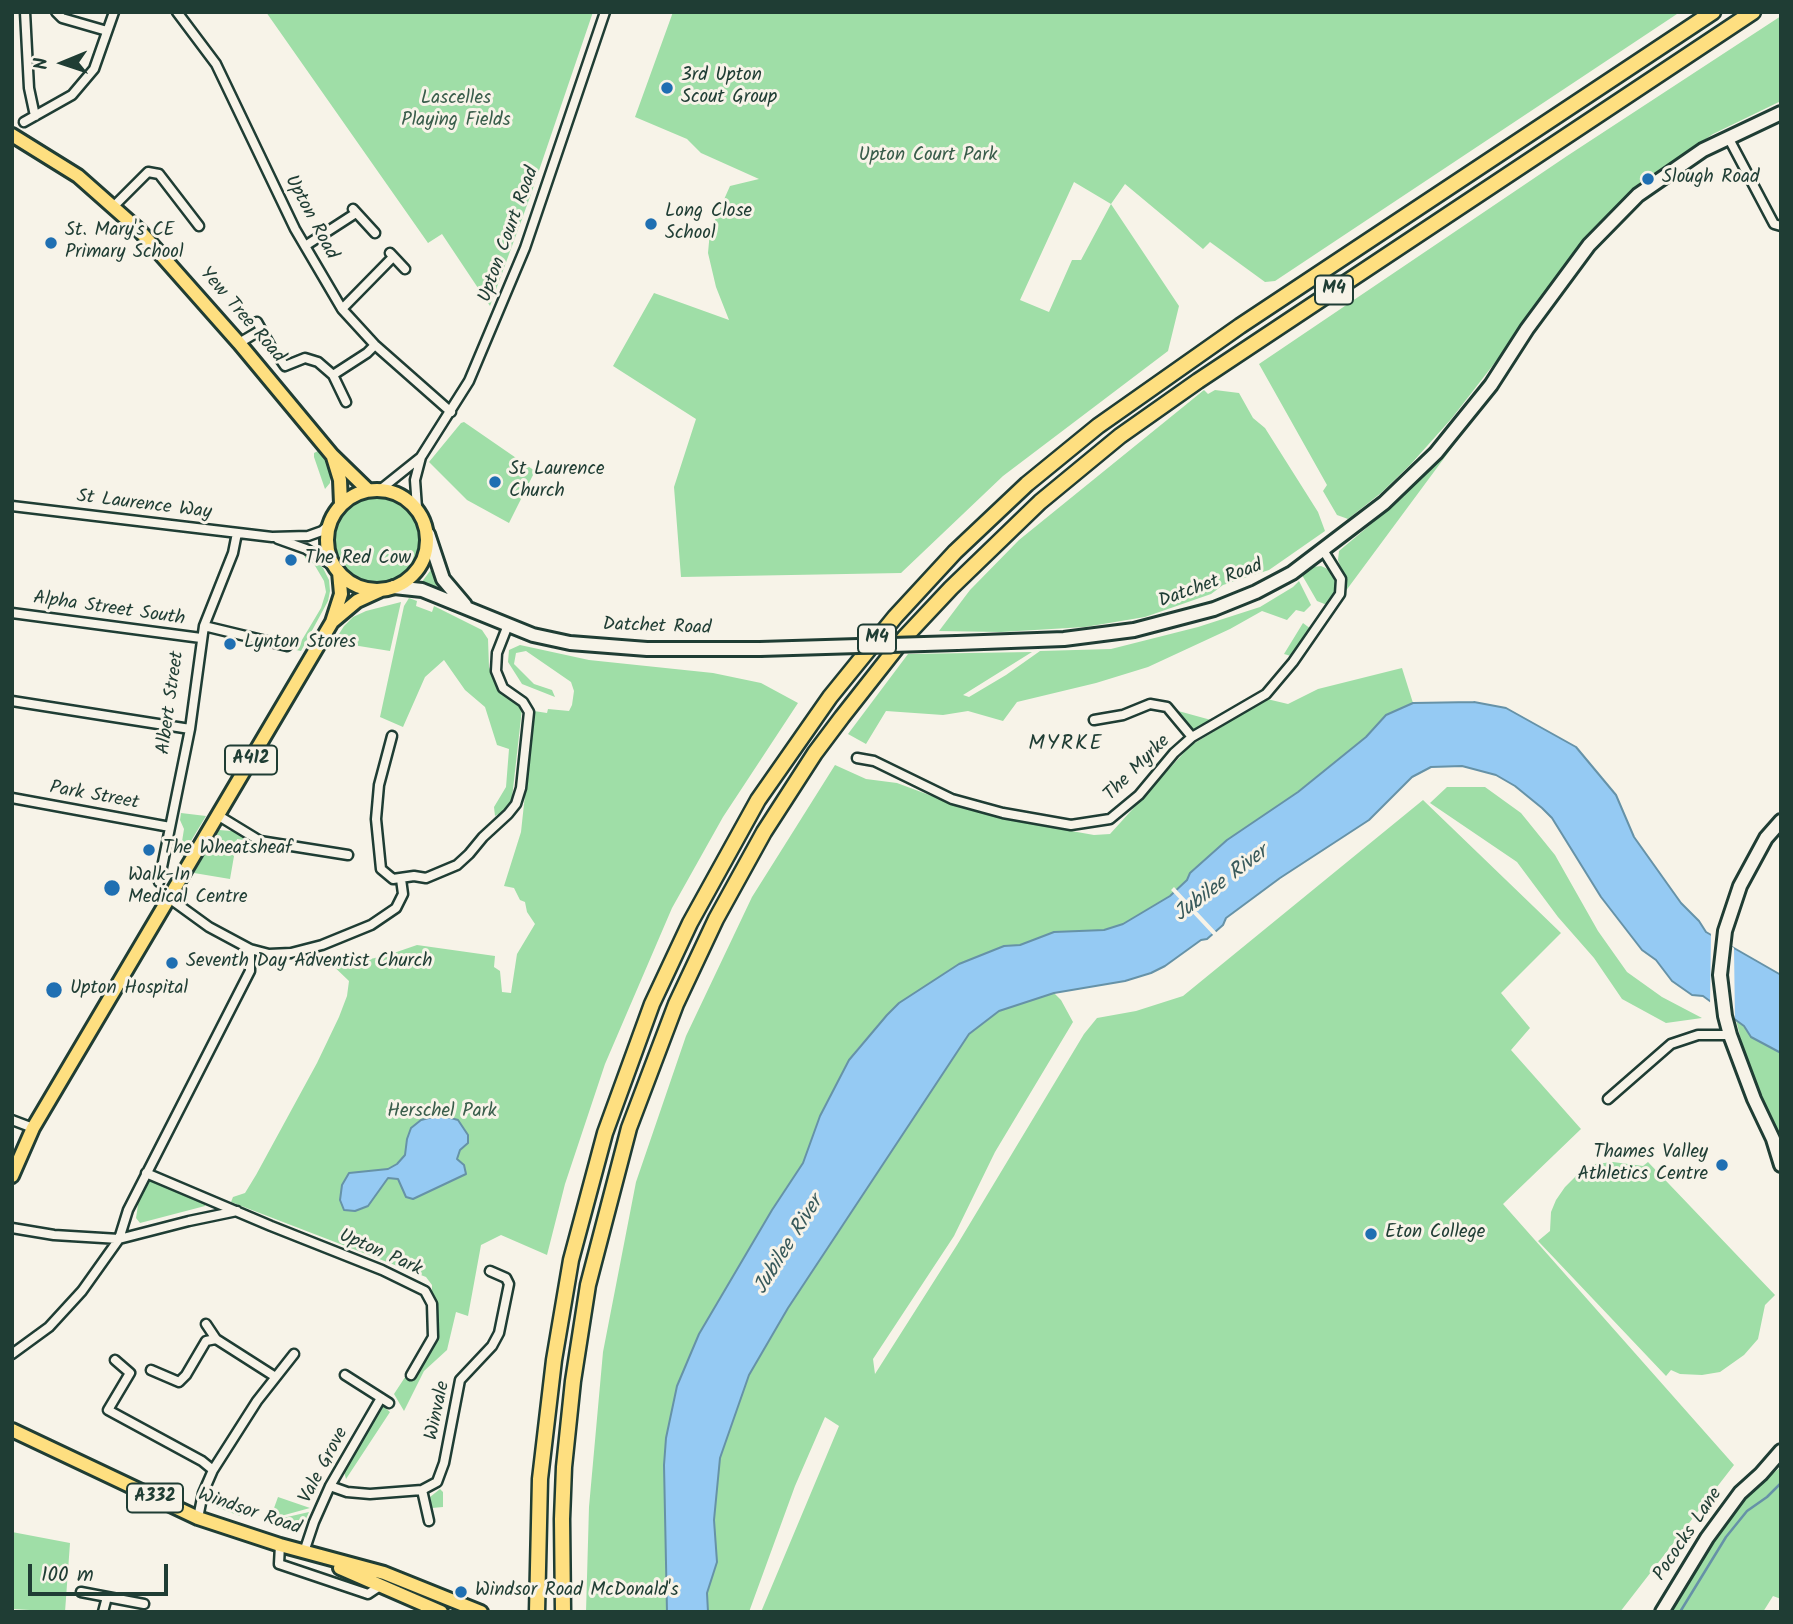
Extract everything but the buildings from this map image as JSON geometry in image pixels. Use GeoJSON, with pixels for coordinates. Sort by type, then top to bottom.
{"type":"FeatureCollection","features":[{"type":"Feature","properties":{"kind":"highway","name":"M4"},"geometry":{"type":"LineString","coordinates":[[537,1609],[539,1492],[552,1373],[571,1260],[605,1133],[652,1004],[690,923],[758,800],[830,696],[895,617],[955,552],[1027,484],[1098,426],[1240,326],[1713,12]]}},
{"type":"Feature","properties":{"kind":"highway","name":"M4"},"geometry":{"type":"LineString","coordinates":[[563,1612],[563,1493],[573,1381],[588,1284],[629,1128],[698,954],[764,832],[829,735],[905,637],[951,588],[1031,510],[1120,436],[1198,381],[1753,12]]}},
{"type":"Feature","properties":{"kind":"main road","name":"Datchet Road"},"geometry":{"type":"LineString","coordinates":[[388,589],[422,590],[508,625],[551,639],[587,645],[680,650],[1084,638],[1157,625],[1214,608],[1256,592],[1292,573],[1384,503],[1444,444],[1491,385],[1527,329],[1599,235],[1638,195],[1703,150],[1781,113]]}},
{"type":"Feature","properties":{"kind":"main road","name":"Yew Tree Road"},"geometry":{"type":"LineString","coordinates":[[12,135],[78,176],[141,232],[239,343],[332,455],[374,489]]}},
{"type":"Feature","properties":{"kind":"main road","name":"Yew Tree Road"},"geometry":{"type":"LineString","coordinates":[[332,455],[340,480],[341,505]]}},
{"type":"Feature","properties":{"kind":"main road"},"geometry":{"type":"LineString","coordinates":[[374,489],[393,492],[406,498],[417,508],[428,534],[423,561],[406,581],[388,589],[358,586],[337,570],[329,554],[327,539],[330,524],[341,505],[354,495],[374,489]]}},
{"type":"Feature","properties":{"kind":"main road","name":"Datchet Road"},"geometry":{"type":"LineString","coordinates":[[428,534],[443,579],[467,608]]}},
{"type":"Feature","properties":{"kind":"main road","name":"A412"},"geometry":{"type":"LineString","coordinates":[[12,1176],[33,1128],[332,622],[341,594],[337,570]]}},
{"type":"Feature","properties":{"kind":"main road","name":"A412"},"geometry":{"type":"LineString","coordinates":[[332,622],[357,601],[388,589]]}},
{"type":"Feature","properties":{"kind":"main road"},"geometry":{"type":"LineString","coordinates":[[1781,821],[1766,838],[1740,886],[1725,931],[1720,975],[1730,1035],[1781,1165]]}},
{"type":"Feature","properties":{"kind":"main road","name":"Windsor Road"},"geometry":{"type":"LineString","coordinates":[[12,1430],[198,1518],[280,1545],[384,1573],[481,1612]]}},
{"type":"Feature","properties":{"kind":"main road","name":"Pococks Lane"},"geometry":{"type":"LineString","coordinates":[[1662,1612],[1707,1538],[1740,1493],[1781,1451]]}},
{"type":"Feature","properties":{"kind":"main road","name":"A332"},"geometry":{"type":"LineString","coordinates":[[304,1552],[441,1612]]}},
{"type":"Feature","properties":{"kind":"street"},"geometry":{"type":"LineString","coordinates":[[25,12],[29,88],[35,116]]}},
{"type":"Feature","properties":{"kind":"street"},"geometry":{"type":"LineString","coordinates":[[57,12],[62,18],[107,31]]}},
{"type":"Feature","properties":{"kind":"street"},"geometry":{"type":"LineString","coordinates":[[24,122],[72,95],[94,69],[114,12]]}},
{"type":"Feature","properties":{"kind":"street","name":"Upton Road"},"geometry":{"type":"LineString","coordinates":[[177,12],[216,64],[295,229],[342,309],[375,345],[450,412]]}},
{"type":"Feature","properties":{"kind":"street","name":"Upton Court Road"},"geometry":{"type":"LineString","coordinates":[[417,508],[415,480],[421,457],[469,381],[489,338],[525,248],[605,12]]}},
{"type":"Feature","properties":{"kind":"street"},"geometry":{"type":"LineString","coordinates":[[1728,137],[1774,224],[1781,226]]}},
{"type":"Feature","properties":{"kind":"street"},"geometry":{"type":"LineString","coordinates":[[114,206],[148,172],[159,174],[199,226]]}},
{"type":"Feature","properties":{"kind":"street"},"geometry":{"type":"LineString","coordinates":[[305,246],[354,211],[375,233]]}},
{"type":"Feature","properties":{"kind":"street"},"geometry":{"type":"LineString","coordinates":[[342,309],[392,255],[405,269]]}},
{"type":"Feature","properties":{"kind":"street"},"geometry":{"type":"LineString","coordinates":[[239,343],[259,326],[271,347]]}},
{"type":"Feature","properties":{"kind":"street"},"geometry":{"type":"LineString","coordinates":[[333,375],[375,345]]}},
{"type":"Feature","properties":{"kind":"street"},"geometry":{"type":"LineString","coordinates":[[278,356],[285,366],[306,358],[318,362],[333,375],[346,402]]}},
{"type":"Feature","properties":{"kind":"street","name":"Upton Court Road"},"geometry":{"type":"LineString","coordinates":[[374,489],[421,457]]}},
{"type":"Feature","properties":{"kind":"street","name":"St Laurence Way"},"geometry":{"type":"LineString","coordinates":[[12,506],[272,537],[308,536],[322,531],[330,524]]}},
{"type":"Feature","properties":{"kind":"street","name":"Albert Street"},"geometry":{"type":"LineString","coordinates":[[159,882],[190,729],[201,638],[233,553],[237,533]]}},
{"type":"Feature","properties":{"kind":"street","name":"St Laurence Way"},"geometry":{"type":"LineString","coordinates":[[272,537],[306,549],[337,570]]}},
{"type":"Feature","properties":{"kind":"street","name":"The Myrke"},"geometry":{"type":"LineString","coordinates":[[857,758],[874,761],[952,799],[1003,813],[1071,825],[1110,819],[1139,795],[1161,765],[1192,737],[1266,695],[1340,594],[1341,579],[1323,550]]}},
{"type":"Feature","properties":{"kind":"street","name":"Alpha Street South"},"geometry":{"type":"LineString","coordinates":[[12,613],[201,638]]}},
{"type":"Feature","properties":{"kind":"street"},"geometry":{"type":"LineString","coordinates":[[392,736],[379,785],[376,819],[381,869],[393,879],[426,877],[457,865],[516,804],[521,788],[529,712],[523,702],[503,688],[496,671],[497,653],[508,625]]}},
{"type":"Feature","properties":{"kind":"street"},"geometry":{"type":"LineString","coordinates":[[204,626],[287,646]]}},
{"type":"Feature","properties":{"kind":"street"},"geometry":{"type":"LineString","coordinates":[[12,701],[190,729]]}},
{"type":"Feature","properties":{"kind":"street"},"geometry":{"type":"LineString","coordinates":[[1094,720],[1123,715],[1150,704],[1167,707],[1192,737]]}},
{"type":"Feature","properties":{"kind":"street","name":"Park Street"},"geometry":{"type":"LineString","coordinates":[[12,798],[170,827]]}},
{"type":"Feature","properties":{"kind":"street"},"geometry":{"type":"LineString","coordinates":[[219,816],[260,841],[348,855]]}},
{"type":"Feature","properties":{"kind":"street"},"geometry":{"type":"LineString","coordinates":[[169,898],[209,926],[250,949],[269,954],[291,953],[322,945],[371,925],[396,908],[403,894],[401,880]]}},
{"type":"Feature","properties":{"kind":"street"},"geometry":{"type":"LineString","coordinates":[[12,1354],[57,1318],[82,1291],[119,1239],[128,1210],[146,1172],[189,1094],[250,971],[250,949]]}},
{"type":"Feature","properties":{"kind":"street"},"geometry":{"type":"LineString","coordinates":[[1608,1099],[1671,1044],[1698,1035],[1730,1035]]}},
{"type":"Feature","properties":{"kind":"street"},"geometry":{"type":"LineString","coordinates":[[12,1120],[33,1128]]}},
{"type":"Feature","properties":{"kind":"street","name":"Upton Park"},"geometry":{"type":"LineString","coordinates":[[146,1172],[382,1270],[425,1291],[432,1304],[433,1337],[411,1375]]}},
{"type":"Feature","properties":{"kind":"street"},"geometry":{"type":"LineString","coordinates":[[12,1228],[54,1236],[119,1239],[237,1211]]}},
{"type":"Feature","properties":{"kind":"street","name":"Winvale"},"geometry":{"type":"LineString","coordinates":[[422,1490],[437,1482],[444,1463],[460,1380],[492,1346],[499,1333],[509,1284],[506,1278],[490,1271]]}},
{"type":"Feature","properties":{"kind":"street"},"geometry":{"type":"LineString","coordinates":[[206,1324],[216,1339],[274,1376]]}},
{"type":"Feature","properties":{"kind":"street"},"geometry":{"type":"LineString","coordinates":[[151,1370],[179,1382],[186,1375],[199,1349],[206,1341],[216,1339]]}},
{"type":"Feature","properties":{"kind":"street"},"geometry":{"type":"LineString","coordinates":[[198,1518],[203,1493],[213,1470],[274,1376],[294,1354]]}},
{"type":"Feature","properties":{"kind":"street"},"geometry":{"type":"LineString","coordinates":[[115,1360],[131,1373],[108,1410],[202,1461],[213,1470]]}},
{"type":"Feature","properties":{"kind":"street","name":"Vale Grove"},"geometry":{"type":"LineString","coordinates":[[304,1552],[313,1522],[330,1486],[385,1401],[345,1376]]}},
{"type":"Feature","properties":{"kind":"street"},"geometry":{"type":"LineString","coordinates":[[330,1486],[347,1492],[370,1494],[422,1490],[429,1521]]}},
{"type":"Feature","properties":{"kind":"street"},"geometry":{"type":"LineString","coordinates":[[280,1545],[279,1564],[368,1594],[380,1586]]}},
{"type":"Feature","properties":{"kind":"street"},"geometry":{"type":"LineString","coordinates":[[81,1592],[144,1604]]}},
{"type":"Feature","properties":{"kind":"street"},"geometry":{"type":"LineString","coordinates":[[103,1612],[107,1597]]}},
{"type":"Feature","properties":{"kind":"green space","name":"Lascelles Playing Fields"},"geometry":{"type":"Polygon","coordinates":[[[266,12],[593,12],[490,306],[442,234],[428,243],[266,12]]]}},
{"type":"Feature","properties":{"kind":"green space","name":"Upton Court Park"},"geometry":{"type":"Polygon","coordinates":[[[673,12],[1680,12],[1275,281],[1265,282],[1210,242],[1203,249],[1125,184],[1111,204],[1179,306],[1168,351],[1003,476],[901,573],[681,577],[674,487],[696,419],[613,366],[654,293],[729,320],[716,287],[708,253],[710,231],[730,186],[759,179],[701,153],[687,139],[635,117],[673,12]],[[1074,182],[1020,300],[1049,312],[1072,260],[1081,260],[1111,204],[1074,182]]]}},
{"type":"Feature","properties":{"kind":"green space"},"geometry":{"type":"Polygon","coordinates":[[[1781,16],[1781,101],[1713,134],[1634,188],[1603,223],[1452,418],[1411,464],[1381,493],[1348,519],[1337,515],[1323,491],[1327,485],[1259,364],[1567,156],[1781,16]]]}},
{"type":"Feature","properties":{"kind":"green space"},"geometry":{"type":"Polygon","coordinates":[[[1204,390],[1208,394],[1215,390],[1239,393],[1253,418],[1265,428],[1318,512],[1325,531],[1269,570],[1223,585],[1211,594],[1145,617],[1085,627],[1001,632],[939,631],[970,590],[1019,540],[1204,390]]]}},
{"type":"Feature","properties":{"kind":"green space"},"geometry":{"type":"Polygon","coordinates":[[[464,422],[535,471],[509,523],[467,500],[429,462],[464,422]]]}},
{"type":"Feature","properties":{"kind":"green space"},"geometry":{"type":"Polygon","coordinates":[[[1462,434],[1345,592],[1338,560],[1339,551],[1401,499],[1462,434]]]}},
{"type":"Feature","properties":{"kind":"green space"},"geometry":{"type":"Polygon","coordinates":[[[320,450],[330,469],[330,483],[325,489],[314,457],[314,453],[320,450]]]}},
{"type":"Feature","properties":{"kind":"green space"},"geometry":{"type":"Polygon","coordinates":[[[378,497],[402,504],[414,516],[421,540],[414,564],[402,576],[378,583],[354,576],[342,564],[335,540],[342,516],[354,504],[378,497]]]}},
{"type":"Feature","properties":{"kind":"green space"},"geometry":{"type":"Polygon","coordinates":[[[304,552],[323,568],[329,580],[330,591],[328,601],[301,651],[296,650],[321,608],[326,592],[324,581],[314,564],[305,558],[304,552]]]}},
{"type":"Feature","properties":{"kind":"green space"},"geometry":{"type":"Polygon","coordinates":[[[1321,566],[1330,570],[1336,580],[1333,598],[1327,605],[1317,601],[1302,575],[1313,567],[1321,566]]]}},
{"type":"Feature","properties":{"kind":"green space"},"geometry":{"type":"Polygon","coordinates":[[[433,567],[440,583],[434,589],[421,583],[433,567]]]}},
{"type":"Feature","properties":{"kind":"green space"},"geometry":{"type":"Polygon","coordinates":[[[1299,581],[1311,605],[1304,612],[1296,610],[1287,620],[1262,611],[1148,667],[1017,702],[1003,721],[968,711],[943,715],[886,711],[866,744],[848,734],[908,654],[1032,652],[963,695],[969,697],[1040,651],[1111,649],[1198,627],[1260,607],[1299,581]]]}},
{"type":"Feature","properties":{"kind":"green space"},"geometry":{"type":"Polygon","coordinates":[[[409,598],[417,601],[416,606],[432,612],[434,606],[482,630],[488,639],[489,667],[499,688],[522,709],[511,807],[495,816],[494,807],[506,787],[509,749],[497,745],[485,707],[465,690],[444,660],[425,677],[403,727],[380,717],[404,606],[409,598]]]}},
{"type":"Feature","properties":{"kind":"green space"},"geometry":{"type":"Polygon","coordinates":[[[401,602],[390,651],[334,642],[353,617],[401,602]]]}},
{"type":"Feature","properties":{"kind":"green space"},"geometry":{"type":"Polygon","coordinates":[[[1303,623],[1311,629],[1291,656],[1284,654],[1303,623]]]}},
{"type":"Feature","properties":{"kind":"green space","name":"Herschel Park"},"geometry":{"type":"Polygon","coordinates":[[[520,645],[589,660],[713,673],[761,683],[798,703],[723,817],[672,908],[605,1064],[565,1184],[547,1255],[501,1235],[481,1245],[468,1316],[456,1312],[447,1350],[424,1371],[404,1411],[394,1394],[432,1336],[432,1285],[426,1277],[231,1202],[233,1197],[245,1193],[256,1175],[339,1017],[349,981],[326,959],[338,964],[348,964],[417,945],[495,956],[494,967],[500,971],[502,992],[511,993],[517,954],[535,924],[527,912],[525,902],[520,900],[514,888],[504,886],[521,832],[534,711],[569,711],[574,691],[571,682],[526,651],[516,653],[514,664],[534,684],[552,690],[555,697],[522,684],[508,662],[509,650],[520,645]]]}},
{"type":"Feature","properties":{"kind":"green space"},"geometry":{"type":"Polygon","coordinates":[[[1402,668],[1413,703],[1386,715],[1366,737],[1298,792],[1227,840],[1190,873],[1187,880],[1170,896],[1123,924],[1104,930],[1054,932],[1020,945],[1004,946],[959,964],[899,1003],[858,1048],[820,1116],[803,1163],[772,1210],[700,1334],[666,1438],[667,1612],[586,1612],[589,1507],[603,1352],[636,1182],[686,1036],[752,897],[835,765],[866,779],[897,783],[964,808],[1060,829],[1094,835],[1110,834],[1190,746],[1267,699],[1288,704],[1318,689],[1402,668]]]}},
{"type":"Feature","properties":{"kind":"green space"},"geometry":{"type":"Polygon","coordinates":[[[1171,709],[1211,720],[1193,730],[1171,709]]]}},
{"type":"Feature","properties":{"kind":"green space"},"geometry":{"type":"Polygon","coordinates":[[[1447,787],[1485,787],[1521,813],[1555,855],[1598,931],[1627,972],[1662,997],[1702,1018],[1666,1023],[1622,999],[1594,958],[1558,917],[1517,862],[1430,803],[1447,787]]]}},
{"type":"Feature","properties":{"kind":"green space","name":"Eton College"},"geometry":{"type":"Polygon","coordinates":[[[1423,800],[1561,933],[1501,993],[1530,1028],[1511,1050],[1581,1129],[1503,1204],[1734,1465],[1620,1612],[761,1612],[839,1426],[825,1417],[795,1486],[749,1612],[708,1612],[707,1593],[717,1562],[714,1520],[720,1458],[749,1375],[788,1308],[969,1034],[999,1011],[1054,993],[1073,1022],[995,1152],[954,1236],[873,1359],[875,1374],[957,1245],[1084,1034],[1097,1018],[1136,1011],[1183,996],[1423,800]]]}},
{"type":"Feature","properties":{"kind":"green space"},"geometry":{"type":"Polygon","coordinates":[[[181,813],[206,816],[182,856],[180,854],[184,829],[180,820],[181,813]]]}},
{"type":"Feature","properties":{"kind":"green space"},"geometry":{"type":"Polygon","coordinates":[[[233,827],[257,842],[237,839],[230,879],[194,873],[219,830],[231,831],[233,827]]]}},
{"type":"Feature","properties":{"kind":"green space"},"geometry":{"type":"Polygon","coordinates":[[[1736,1020],[1751,1037],[1781,1053],[1781,1136],[1775,1134],[1749,1072],[1736,1020]]]}},
{"type":"Feature","properties":{"kind":"green space"},"geometry":{"type":"Polygon","coordinates":[[[1613,1162],[1643,1166],[1648,1162],[1775,1295],[1765,1305],[1758,1339],[1744,1355],[1720,1372],[1702,1375],[1680,1374],[1671,1370],[1666,1376],[1538,1241],[1550,1231],[1551,1212],[1565,1187],[1580,1172],[1595,1164],[1613,1162]]]}},
{"type":"Feature","properties":{"kind":"green space"},"geometry":{"type":"Polygon","coordinates":[[[142,1178],[149,1178],[205,1203],[205,1206],[140,1223],[136,1218],[142,1178]]]}},
{"type":"Feature","properties":{"kind":"green space"},"geometry":{"type":"Polygon","coordinates":[[[382,1405],[390,1412],[346,1479],[343,1468],[382,1405]]]}},
{"type":"Feature","properties":{"kind":"green space"},"geometry":{"type":"Polygon","coordinates":[[[1781,1467],[1781,1599],[1773,1596],[1763,1612],[1668,1612],[1704,1554],[1749,1492],[1781,1467]]]}},
{"type":"Feature","properties":{"kind":"green space"},"geometry":{"type":"Polygon","coordinates":[[[440,1489],[443,1492],[443,1507],[432,1508],[430,1497],[440,1489]]]}},
{"type":"Feature","properties":{"kind":"green space"},"geometry":{"type":"Polygon","coordinates":[[[212,1497],[240,1508],[240,1516],[216,1507],[212,1497]]]}},
{"type":"Feature","properties":{"kind":"green space"},"geometry":{"type":"Polygon","coordinates":[[[278,1497],[310,1508],[270,1519],[278,1497]]]}},
{"type":"Feature","properties":{"kind":"green space"},"geometry":{"type":"Polygon","coordinates":[[[309,1512],[301,1530],[274,1520],[309,1512]]]}},
{"type":"Feature","properties":{"kind":"green space"},"geometry":{"type":"Polygon","coordinates":[[[12,1532],[70,1543],[65,1612],[12,1609],[12,1532]]]}},
{"type":"Feature","properties":{"kind":"water","name":"Jubilee River"},"geometry":{"type":"Polygon","coordinates":[[[1474,702],[1506,708],[1576,747],[1616,795],[1634,837],[1681,903],[1706,932],[1781,975],[1781,1053],[1751,1037],[1744,1026],[1703,996],[1692,995],[1672,981],[1656,960],[1642,950],[1601,897],[1552,818],[1542,808],[1515,786],[1496,775],[1462,766],[1431,767],[1412,777],[1369,820],[1280,878],[1226,918],[1223,925],[1207,939],[1201,940],[1165,966],[1125,981],[1054,993],[999,1011],[969,1034],[788,1308],[749,1375],[720,1458],[714,1520],[717,1562],[707,1593],[708,1612],[667,1612],[664,1465],[666,1438],[677,1386],[699,1334],[803,1163],[820,1116],[849,1060],[887,1015],[899,1003],[959,964],[1004,946],[1020,945],[1054,932],[1104,930],[1123,924],[1170,896],[1187,880],[1190,873],[1227,840],[1298,792],[1366,737],[1386,715],[1413,703],[1474,702]]]}},
{"type":"Feature","properties":{"kind":"water"},"geometry":{"type":"Polygon","coordinates":[[[440,1115],[458,1120],[468,1135],[468,1143],[460,1150],[457,1159],[464,1165],[466,1174],[413,1199],[406,1197],[398,1179],[388,1178],[368,1206],[355,1211],[344,1210],[340,1200],[342,1185],[349,1173],[388,1169],[397,1164],[405,1155],[411,1128],[421,1120],[440,1115]]]}},
{"type":"Feature","properties":{"kind":"pier"},"geometry":{"type":"Polygon","coordinates":[[[1174,887],[1218,934],[1215,937],[1171,890],[1174,887]]]}},
{"type":"Feature","properties":{"kind":"pier"},"geometry":{"type":"Polygon","coordinates":[[[1711,931],[1734,948],[1735,1023],[1710,1006],[1711,931]]]}},
{"type":"Feature","properties":{"kind":"waterway"},"geometry":{"type":"LineString","coordinates":[[1680,1612],[1726,1537],[1747,1511],[1781,1483]]}},
{"type":"Feature","properties":{"kind":"place","name":"3rd Upton Scout Group"},"geometry":{"type":"Point","coordinates":[667,88]}},
{"type":"Feature","properties":{"kind":"place","name":"Slough Road"},"geometry":{"type":"Point","coordinates":[1648,179]}},
{"type":"Feature","properties":{"kind":"place","name":"Long Close School"},"geometry":{"type":"Point","coordinates":[651,224]}},
{"type":"Feature","properties":{"kind":"place","name":"St. Mary's CE Primary School"},"geometry":{"type":"Point","coordinates":[51,243]}},
{"type":"Feature","properties":{"kind":"place","name":"St Laurence Church"},"geometry":{"type":"Point","coordinates":[495,482]}},
{"type":"Feature","properties":{"kind":"place","name":"The Red Cow"},"geometry":{"type":"Point","coordinates":[291,560]}},
{"type":"Feature","properties":{"kind":"place","name":"Lynton Stores"},"geometry":{"type":"Point","coordinates":[230,644]}},
{"type":"Feature","properties":{"kind":"place","name":"The Wheatsheaf"},"geometry":{"type":"Point","coordinates":[149,850]}},
{"type":"Feature","properties":{"kind":"place","name":"Walk-In Medical Centre"},"geometry":{"type":"Point","coordinates":[112,888]}},
{"type":"Feature","properties":{"kind":"place","name":"Seventh Day Adventist Church"},"geometry":{"type":"Point","coordinates":[172,963]}},
{"type":"Feature","properties":{"kind":"place","name":"Upton Hospital"},"geometry":{"type":"Point","coordinates":[54,990]}},
{"type":"Feature","properties":{"kind":"place","name":"Thames Valley Athletics Centre"},"geometry":{"type":"Point","coordinates":[1722,1165]}},
{"type":"Feature","properties":{"kind":"place","name":"Eton College"},"geometry":{"type":"Point","coordinates":[1371,1234]}},
{"type":"Feature","properties":{"kind":"place","name":"Windsor Road McDonald's"},"geometry":{"type":"Point","coordinates":[461,1592]}},
{"type":"Feature","properties":{"kind":"district","name":"MYRKE"},"geometry":{"type":"Point","coordinates":[1066,745]}}]}
